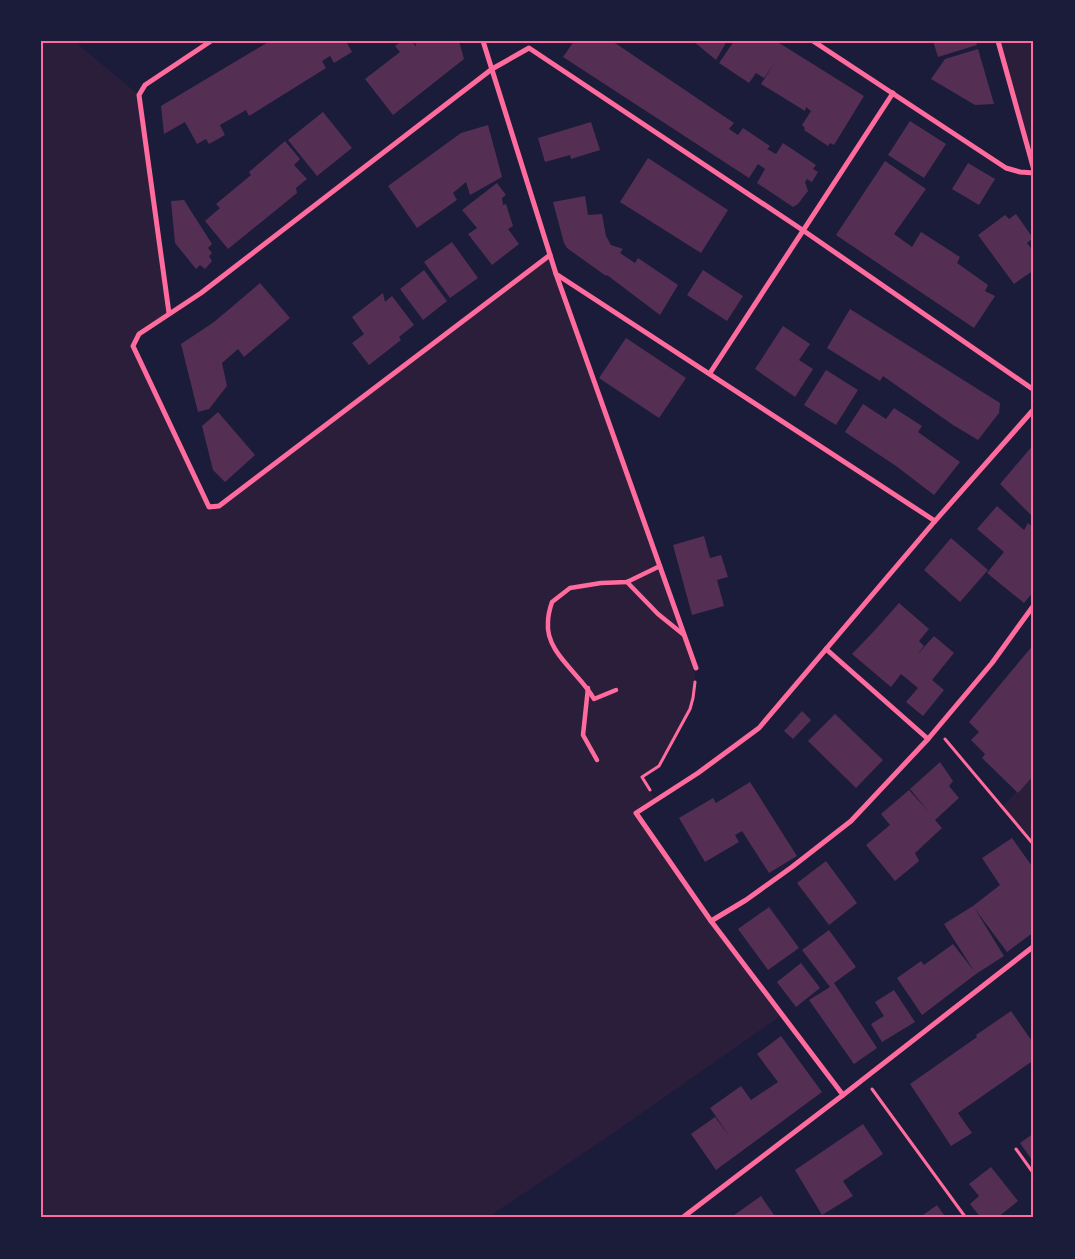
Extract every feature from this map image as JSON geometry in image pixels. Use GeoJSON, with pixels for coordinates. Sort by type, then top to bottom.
{"type":"FeatureCollection","features":[{"type":"Feature","properties":{"kind":"street"},"geometry":{"type":"LineString","coordinates":[[169,313],[139,95],[145,85],[211,41]]}},
{"type":"Feature","properties":{"kind":"street"},"geometry":{"type":"LineString","coordinates":[[483,41],[556,274],[696,668]]}},
{"type":"Feature","properties":{"kind":"street"},"geometry":{"type":"LineString","coordinates":[[813,41],[1006,168],[1020,172],[1034,171],[998,41]]}},
{"type":"Feature","properties":{"kind":"street"},"geometry":{"type":"LineString","coordinates":[[550,255],[218,506],[209,507],[133,346],[139,334],[201,293],[492,69],[529,48],[804,231],[1034,390]]}},
{"type":"Feature","properties":{"kind":"street"},"geometry":{"type":"LineString","coordinates":[[710,373],[892,93]]}},
{"type":"Feature","properties":{"kind":"street"},"geometry":{"type":"LineString","coordinates":[[556,274],[935,521]]}},
{"type":"Feature","properties":{"kind":"street"},"geometry":{"type":"LineString","coordinates":[[843,1095],[711,921],[636,814],[698,773],[759,728],[935,521],[1034,409]]}},
{"type":"Feature","properties":{"kind":"street"},"geometry":{"type":"LineString","coordinates":[[616,690],[594,698],[588,686],[564,662],[552,642],[548,623],[552,602],[570,588],[601,583],[627,582],[660,566]]}},
{"type":"Feature","properties":{"kind":"street"},"geometry":{"type":"LineString","coordinates":[[627,582],[658,614],[684,635]]}},
{"type":"Feature","properties":{"kind":"street"},"geometry":{"type":"LineString","coordinates":[[711,921],[746,900],[792,867],[850,821],[928,739],[992,663],[1034,606]]}},
{"type":"Feature","properties":{"kind":"street"},"geometry":{"type":"LineString","coordinates":[[826,649],[928,739]]}},
{"type":"Feature","properties":{"kind":"street"},"geometry":{"type":"LineString","coordinates":[[588,686],[583,735],[597,760]]}},
{"type":"Feature","properties":{"kind":"street"},"geometry":{"type":"LineString","coordinates":[[682,1218],[1034,946]]}},
{"type":"Feature","properties":{"kind":"path"},"geometry":{"type":"LineString","coordinates":[[656,801],[642,777],[659,766],[690,709],[696,668]]}},
{"type":"Feature","properties":{"kind":"path"},"geometry":{"type":"LineString","coordinates":[[936,729],[1034,845]]}},
{"type":"Feature","properties":{"kind":"path"},"geometry":{"type":"LineString","coordinates":[[864,1078],[966,1218]]}},
{"type":"Feature","properties":{"kind":"path"},"geometry":{"type":"LineString","coordinates":[[1016,1149],[1034,1174]]}},
{"type":"Feature","properties":{"kind":"shaded area"},"geometry":{"type":"Polygon","coordinates":[[[41,41],[74,41],[139,95],[169,313],[139,334],[133,346],[209,507],[219,506],[550,255],[696,668],[690,709],[659,766],[642,777],[656,801],[636,814],[782,1015],[612,1134],[487,1218],[41,1218],[41,41]]]}},
{"type":"Feature","properties":{"kind":"shaded area"},"geometry":{"type":"Polygon","coordinates":[[[998,41],[1034,41],[1034,170],[998,41]]]}},
{"type":"Feature","properties":{"kind":"shaded area"},"geometry":{"type":"Polygon","coordinates":[[[1034,775],[1034,846],[1002,807],[1034,775]]]}},
{"type":"Feature","properties":{"kind":"building"},"geometry":{"type":"Polygon","coordinates":[[[270,41],[346,41],[352,52],[334,63],[330,56],[322,61],[326,68],[249,116],[246,110],[220,125],[225,135],[209,144],[206,139],[197,144],[185,122],[164,134],[161,106],[270,41]]]}},
{"type":"Feature","properties":{"kind":"building"},"geometry":{"type":"Polygon","coordinates":[[[402,41],[412,41],[416,47],[415,41],[459,41],[464,59],[393,115],[365,79],[400,52],[395,46],[402,41]]]}},
{"type":"Feature","properties":{"kind":"building"},"geometry":{"type":"Polygon","coordinates":[[[574,41],[612,41],[734,123],[729,129],[738,135],[743,128],[770,146],[767,149],[776,154],[783,143],[816,165],[813,169],[818,172],[812,182],[807,179],[805,182],[808,191],[798,204],[793,207],[757,183],[765,169],[758,164],[749,178],[563,57],[574,41]]]}},
{"type":"Feature","properties":{"kind":"building"},"geometry":{"type":"Polygon","coordinates":[[[693,41],[727,41],[716,60],[693,41]]]}},
{"type":"Feature","properties":{"kind":"building"},"geometry":{"type":"Polygon","coordinates":[[[734,41],[776,41],[864,96],[834,145],[830,143],[828,146],[804,130],[805,128],[802,125],[811,111],[806,107],[805,111],[761,84],[774,64],[764,78],[756,73],[749,83],[719,63],[734,41]]]}},
{"type":"Feature","properties":{"kind":"building"},"geometry":{"type":"Polygon","coordinates":[[[933,41],[976,41],[977,45],[938,57],[933,41]]]}},
{"type":"Feature","properties":{"kind":"building"},"geometry":{"type":"Polygon","coordinates":[[[978,49],[994,104],[975,105],[931,79],[945,59],[978,49]]]}},
{"type":"Feature","properties":{"kind":"building"},"geometry":{"type":"Polygon","coordinates":[[[323,112],[352,148],[317,176],[288,140],[323,112]]]}},
{"type":"Feature","properties":{"kind":"building"},"geometry":{"type":"Polygon","coordinates":[[[910,121],[946,144],[924,178],[888,155],[910,121]]]}},
{"type":"Feature","properties":{"kind":"building"},"geometry":{"type":"Polygon","coordinates":[[[591,122],[600,150],[571,159],[570,155],[545,162],[538,138],[591,122]]]}},
{"type":"Feature","properties":{"kind":"building"},"geometry":{"type":"Polygon","coordinates":[[[488,125],[502,177],[470,195],[466,182],[453,193],[457,200],[417,228],[388,186],[461,133],[488,125]]]}},
{"type":"Feature","properties":{"kind":"building"},"geometry":{"type":"Polygon","coordinates":[[[285,141],[300,159],[294,165],[307,179],[296,188],[297,193],[228,249],[205,221],[220,208],[216,204],[251,175],[249,172],[285,141]]]}},
{"type":"Feature","properties":{"kind":"building"},"geometry":{"type":"Polygon","coordinates":[[[648,158],[728,210],[701,253],[620,202],[648,158]]]}},
{"type":"Feature","properties":{"kind":"building"},"geometry":{"type":"Polygon","coordinates":[[[885,161],[926,189],[894,234],[912,247],[921,232],[960,257],[957,263],[988,285],[985,291],[995,296],[974,328],[836,235],[885,161]]]}},
{"type":"Feature","properties":{"kind":"building"},"geometry":{"type":"Polygon","coordinates":[[[968,163],[995,179],[979,205],[952,189],[968,163]]]}},
{"type":"Feature","properties":{"kind":"building"},"geometry":{"type":"Polygon","coordinates":[[[497,183],[506,195],[502,198],[503,205],[506,204],[513,226],[508,229],[519,244],[492,265],[468,234],[477,228],[462,210],[497,183]]]}},
{"type":"Feature","properties":{"kind":"building"},"geometry":{"type":"Polygon","coordinates":[[[585,196],[588,215],[602,214],[606,236],[611,245],[623,249],[620,253],[635,263],[638,258],[678,285],[660,315],[567,248],[553,202],[585,196]]]}},
{"type":"Feature","properties":{"kind":"building"},"geometry":{"type":"Polygon","coordinates":[[[184,200],[212,244],[208,248],[212,253],[209,256],[212,261],[205,269],[200,265],[196,269],[175,243],[171,201],[184,200]]]}},
{"type":"Feature","properties":{"kind":"building"},"geometry":{"type":"Polygon","coordinates":[[[1016,214],[1033,238],[1027,243],[1034,252],[1034,270],[1014,284],[978,235],[1005,215],[1009,219],[1016,214]]]}},
{"type":"Feature","properties":{"kind":"building"},"geometry":{"type":"Polygon","coordinates":[[[452,242],[478,278],[450,298],[424,262],[452,242]]]}},
{"type":"Feature","properties":{"kind":"building"},"geometry":{"type":"Polygon","coordinates":[[[424,270],[447,301],[423,320],[400,289],[424,270]]]}},
{"type":"Feature","properties":{"kind":"building"},"geometry":{"type":"Polygon","coordinates":[[[703,270],[743,296],[727,321],[687,295],[703,270]]]}},
{"type":"Feature","properties":{"kind":"building"},"geometry":{"type":"Polygon","coordinates":[[[260,283],[290,318],[244,357],[238,349],[222,363],[227,386],[209,409],[198,412],[181,344],[214,322],[260,283]]]}},
{"type":"Feature","properties":{"kind":"building"},"geometry":{"type":"Polygon","coordinates":[[[383,293],[385,302],[392,296],[414,325],[399,337],[401,340],[369,365],[352,343],[364,334],[352,317],[383,293]]]}},
{"type":"Feature","properties":{"kind":"building"},"geometry":{"type":"Polygon","coordinates":[[[850,309],[1000,403],[999,413],[978,440],[953,425],[883,376],[880,381],[827,348],[850,309]]]}},
{"type":"Feature","properties":{"kind":"building"},"geometry":{"type":"Polygon","coordinates":[[[783,326],[810,344],[799,360],[813,369],[795,397],[755,369],[783,326]]]}},
{"type":"Feature","properties":{"kind":"building"},"geometry":{"type":"Polygon","coordinates":[[[626,338],[686,378],[659,418],[599,378],[626,338]]]}},
{"type":"Feature","properties":{"kind":"building"},"geometry":{"type":"Polygon","coordinates":[[[826,370],[858,390],[836,425],[804,405],[826,370]]]}},
{"type":"Feature","properties":{"kind":"building"},"geometry":{"type":"Polygon","coordinates":[[[863,404],[886,419],[894,408],[922,426],[918,432],[960,462],[934,495],[896,466],[845,432],[863,404]]]}},
{"type":"Feature","properties":{"kind":"building"},"geometry":{"type":"Polygon","coordinates":[[[218,412],[255,455],[225,482],[213,470],[202,426],[218,412]]]}},
{"type":"Feature","properties":{"kind":"building"},"geometry":{"type":"Polygon","coordinates":[[[1034,444],[1034,518],[1000,484],[1034,444]]]}},
{"type":"Feature","properties":{"kind":"building"},"geometry":{"type":"Polygon","coordinates":[[[997,506],[1024,530],[1028,523],[1034,528],[1034,591],[1024,603],[987,573],[1004,552],[977,529],[997,506]]]}},
{"type":"Feature","properties":{"kind":"building"},"geometry":{"type":"Polygon","coordinates":[[[704,536],[710,558],[721,555],[728,577],[717,580],[724,606],[692,615],[673,545],[704,536]]]}},
{"type":"Feature","properties":{"kind":"building"},"geometry":{"type":"Polygon","coordinates":[[[951,538],[988,570],[960,602],[924,570],[951,538]]]}},
{"type":"Feature","properties":{"kind":"building"},"geometry":{"type":"Polygon","coordinates":[[[899,603],[929,629],[919,641],[924,646],[917,655],[934,636],[954,653],[932,680],[944,690],[923,716],[906,702],[918,688],[901,674],[891,687],[852,654],[899,603]]]}},
{"type":"Feature","properties":{"kind":"building"},"geometry":{"type":"Polygon","coordinates":[[[1034,644],[1034,775],[1018,793],[982,758],[985,754],[971,740],[979,732],[969,722],[1034,644]]]}},
{"type":"Feature","properties":{"kind":"building"},"geometry":{"type":"Polygon","coordinates":[[[802,711],[811,720],[793,739],[784,731],[802,711]]]}},
{"type":"Feature","properties":{"kind":"building"},"geometry":{"type":"Polygon","coordinates":[[[835,714],[883,760],[856,788],[808,741],[835,714]]]}},
{"type":"Feature","properties":{"kind":"building"},"geometry":{"type":"Polygon","coordinates":[[[940,762],[953,781],[949,786],[959,798],[935,820],[942,828],[915,853],[919,861],[895,881],[866,845],[890,825],[881,814],[909,790],[929,812],[910,789],[940,762]]]}},
{"type":"Feature","properties":{"kind":"building"},"geometry":{"type":"Polygon","coordinates":[[[750,782],[797,856],[769,873],[742,831],[735,835],[739,842],[705,862],[679,818],[713,798],[716,803],[750,782]]]}},
{"type":"Feature","properties":{"kind":"building"},"geometry":{"type":"Polygon","coordinates":[[[1012,838],[1034,869],[1034,932],[1007,952],[975,909],[1004,956],[976,974],[922,1015],[897,978],[921,961],[924,965],[953,944],[974,971],[944,924],[973,906],[1000,885],[982,858],[1012,838]]]}},
{"type":"Feature","properties":{"kind":"building"},"geometry":{"type":"Polygon","coordinates":[[[826,861],[857,903],[829,925],[797,883],[826,861]]]}},
{"type":"Feature","properties":{"kind":"building"},"geometry":{"type":"Polygon","coordinates":[[[769,907],[799,948],[768,970],[738,929],[769,907]]]}},
{"type":"Feature","properties":{"kind":"building"},"geometry":{"type":"Polygon","coordinates":[[[829,930],[856,967],[834,983],[877,1048],[854,1064],[809,1000],[830,987],[802,950],[829,930]]]}},
{"type":"Feature","properties":{"kind":"building"},"geometry":{"type":"Polygon","coordinates":[[[801,963],[820,988],[796,1007],[777,982],[801,963]]]}},
{"type":"Feature","properties":{"kind":"building"},"geometry":{"type":"Polygon","coordinates":[[[894,990],[915,1022],[882,1042],[871,1024],[884,1016],[875,1002],[894,990]]]}},
{"type":"Feature","properties":{"kind":"building"},"geometry":{"type":"Polygon","coordinates":[[[1011,1011],[1034,1044],[1034,1060],[958,1113],[972,1133],[951,1146],[910,1084],[1011,1011]]]}},
{"type":"Feature","properties":{"kind":"building"},"geometry":{"type":"Polygon","coordinates":[[[781,1036],[822,1092],[716,1170],[691,1134],[715,1117],[730,1137],[710,1108],[741,1086],[751,1100],[778,1082],[757,1054],[781,1036]]]}},
{"type":"Feature","properties":{"kind":"building"},"geometry":{"type":"Polygon","coordinates":[[[863,1124],[883,1154],[843,1181],[853,1196],[822,1215],[795,1170],[863,1124]]]}},
{"type":"Feature","properties":{"kind":"building"},"geometry":{"type":"Polygon","coordinates":[[[1034,1133],[1034,1163],[1020,1143],[1034,1133]]]}},
{"type":"Feature","properties":{"kind":"building"},"geometry":{"type":"Polygon","coordinates":[[[991,1167],[1018,1201],[997,1218],[981,1218],[970,1204],[979,1196],[969,1184],[991,1167]]]}},
{"type":"Feature","properties":{"kind":"building"},"geometry":{"type":"Polygon","coordinates":[[[761,1196],[776,1218],[730,1218],[761,1196]]]}},
{"type":"Feature","properties":{"kind":"building"},"geometry":{"type":"Polygon","coordinates":[[[937,1205],[946,1218],[919,1218],[937,1205]]]}}]}
